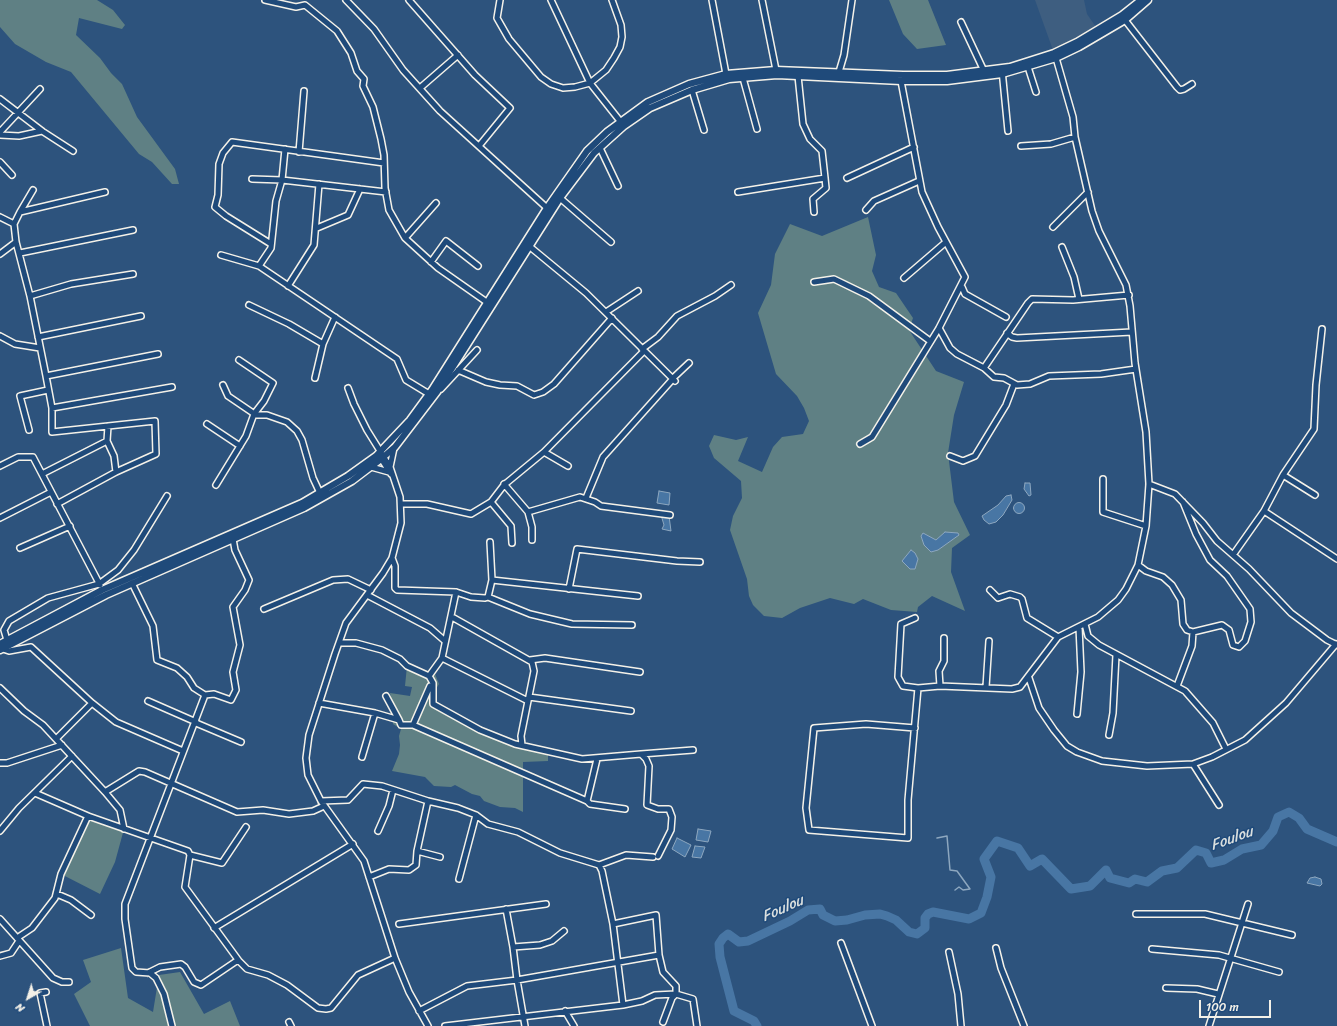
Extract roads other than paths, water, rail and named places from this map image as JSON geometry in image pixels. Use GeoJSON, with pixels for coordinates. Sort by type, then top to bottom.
{"type":"FeatureCollection","features":[{"type":"Feature","properties":{"kind":"main road"},"geometry":{"type":"LineString","coordinates":[[1,648],[106,595],[317,501],[352,481],[371,467],[380,453],[410,420],[429,394],[547,208],[587,151],[620,121],[648,102],[689,84],[726,74],[776,70],[947,75],[1002,72],[1054,53],[1077,42],[1122,15],[1141,0]]}},
{"type":"Feature","properties":{"kind":"main road"},"geometry":{"type":"LineString","coordinates":[[1,648],[7,640],[100,587],[258,523],[320,493],[348,476],[380,453],[394,448],[437,392],[560,198],[600,148],[624,126],[650,108],[692,90],[729,79],[777,75],[901,81],[947,81],[1028,67],[1056,58],[1100,36],[1125,20],[1148,0]]}},
{"type":"Feature","properties":{"kind":"street"},"geometry":{"type":"LineString","coordinates":[[265,0],[296,6],[304,5],[337,31],[351,53],[357,71],[364,78],[363,86],[373,107],[381,139],[389,210],[405,238],[431,262],[459,284],[488,302]]}},
{"type":"Feature","properties":{"kind":"street"},"geometry":{"type":"LineString","coordinates":[[346,0],[374,29],[403,70],[440,111],[547,208]]}},
{"type":"Feature","properties":{"kind":"street"},"geometry":{"type":"LineString","coordinates":[[409,0],[458,55],[510,108],[479,146]]}},
{"type":"Feature","properties":{"kind":"street"},"geometry":{"type":"LineString","coordinates":[[500,0],[497,18],[509,39],[542,77],[552,84],[563,88],[575,87],[590,83],[606,70],[620,47],[622,37],[621,26],[612,0]]}},
{"type":"Feature","properties":{"kind":"street"},"geometry":{"type":"LineString","coordinates":[[551,0],[590,83],[620,121]]}},
{"type":"Feature","properties":{"kind":"street"},"geometry":{"type":"LineString","coordinates":[[712,0],[726,74]]}},
{"type":"Feature","properties":{"kind":"street"},"geometry":{"type":"LineString","coordinates":[[762,0],[776,70]]}},
{"type":"Feature","properties":{"kind":"street"},"geometry":{"type":"LineString","coordinates":[[839,72],[844,55],[852,0]]}},
{"type":"Feature","properties":{"kind":"street"},"geometry":{"type":"LineString","coordinates":[[1125,20],[1177,88],[1180,90],[1184,89],[1192,84]]}},
{"type":"Feature","properties":{"kind":"street"},"geometry":{"type":"LineString","coordinates":[[961,22],[984,72]]}},
{"type":"Feature","properties":{"kind":"street"},"geometry":{"type":"LineString","coordinates":[[420,88],[458,55]]}},
{"type":"Feature","properties":{"kind":"street"},"geometry":{"type":"LineString","coordinates":[[915,618],[901,624],[898,677],[903,686],[918,688],[940,686],[1017,689],[1029,678],[1037,663],[1058,637],[1098,617],[1118,600],[1126,590],[1138,565],[1146,526],[1149,484],[1144,421],[1136,369],[1129,295],[1126,285],[1099,231],[1088,192],[1073,117],[1056,58]]}},
{"type":"Feature","properties":{"kind":"street"},"geometry":{"type":"LineString","coordinates":[[1028,67],[1036,92]]}},
{"type":"Feature","properties":{"kind":"street"},"geometry":{"type":"LineString","coordinates":[[1002,72],[1008,131]]}},
{"type":"Feature","properties":{"kind":"street"},"geometry":{"type":"LineString","coordinates":[[798,76],[803,124],[810,139],[822,151],[826,188],[813,199],[814,212]]}},
{"type":"Feature","properties":{"kind":"street"},"geometry":{"type":"LineString","coordinates":[[743,78],[757,129]]}},
{"type":"Feature","properties":{"kind":"street"},"geometry":{"type":"LineString","coordinates":[[860,444],[872,436],[939,328],[962,287],[965,278],[926,203],[919,181],[918,163],[901,81]]}},
{"type":"Feature","properties":{"kind":"street"},"geometry":{"type":"LineString","coordinates":[[0,134],[40,89]]}},
{"type":"Feature","properties":{"kind":"street"},"geometry":{"type":"LineString","coordinates":[[692,90],[704,130]]}},
{"type":"Feature","properties":{"kind":"street"},"geometry":{"type":"LineString","coordinates":[[299,152],[304,91]]}},
{"type":"Feature","properties":{"kind":"street"},"geometry":{"type":"LineString","coordinates":[[0,99],[42,131],[73,151]]}},
{"type":"Feature","properties":{"kind":"street"},"geometry":{"type":"LineString","coordinates":[[0,134],[19,136],[42,131]]}},
{"type":"Feature","properties":{"kind":"street"},"geometry":{"type":"LineString","coordinates":[[1021,146],[1051,144],[1076,138]]}},
{"type":"Feature","properties":{"kind":"street"},"geometry":{"type":"LineString","coordinates":[[271,244],[226,216],[216,207],[219,164],[223,153],[232,142],[384,164]]}},
{"type":"Feature","properties":{"kind":"street"},"geometry":{"type":"LineString","coordinates":[[847,178],[914,147]]}},
{"type":"Feature","properties":{"kind":"street"},"geometry":{"type":"LineString","coordinates":[[600,148],[618,186]]}},
{"type":"Feature","properties":{"kind":"street"},"geometry":{"type":"LineString","coordinates":[[259,266],[271,248],[276,201],[282,180],[285,149]]}},
{"type":"Feature","properties":{"kind":"street"},"geometry":{"type":"LineString","coordinates":[[0,162],[12,175]]}},
{"type":"Feature","properties":{"kind":"street"},"geometry":{"type":"LineString","coordinates":[[738,192],[825,178]]}},
{"type":"Feature","properties":{"kind":"street"},"geometry":{"type":"LineString","coordinates":[[252,179],[282,180],[386,192]]}},
{"type":"Feature","properties":{"kind":"street"},"geometry":{"type":"LineString","coordinates":[[866,210],[874,201],[919,181]]}},
{"type":"Feature","properties":{"kind":"street"},"geometry":{"type":"LineString","coordinates":[[288,286],[314,245],[319,184]]}},
{"type":"Feature","properties":{"kind":"street"},"geometry":{"type":"LineString","coordinates":[[316,228],[348,215],[360,189]]}},
{"type":"Feature","properties":{"kind":"street"},"geometry":{"type":"LineString","coordinates":[[33,190],[14,224],[16,242],[30,296],[52,408],[52,432],[154,420],[156,454],[116,472],[57,504]]}},
{"type":"Feature","properties":{"kind":"street"},"geometry":{"type":"LineString","coordinates":[[20,212],[106,192]]}},
{"type":"Feature","properties":{"kind":"street"},"geometry":{"type":"LineString","coordinates":[[1053,227],[1088,192]]}},
{"type":"Feature","properties":{"kind":"street"},"geometry":{"type":"LineString","coordinates":[[560,198],[611,242]]}},
{"type":"Feature","properties":{"kind":"street"},"geometry":{"type":"LineString","coordinates":[[405,238],[436,203]]}},
{"type":"Feature","properties":{"kind":"street"},"geometry":{"type":"LineString","coordinates":[[0,217],[14,224]]}},
{"type":"Feature","properties":{"kind":"street"},"geometry":{"type":"LineString","coordinates":[[20,253],[133,230]]}},
{"type":"Feature","properties":{"kind":"street"},"geometry":{"type":"LineString","coordinates":[[431,262],[446,241],[478,266]]}},
{"type":"Feature","properties":{"kind":"street"},"geometry":{"type":"LineString","coordinates":[[0,254],[16,242]]}},
{"type":"Feature","properties":{"kind":"street"},"geometry":{"type":"LineString","coordinates":[[904,278],[946,242]]}},
{"type":"Feature","properties":{"kind":"street"},"geometry":{"type":"LineString","coordinates":[[530,246],[566,275],[606,312],[672,380]]}},
{"type":"Feature","properties":{"kind":"street"},"geometry":{"type":"LineString","coordinates":[[1062,247],[1074,277],[1079,299]]}},
{"type":"Feature","properties":{"kind":"street"},"geometry":{"type":"LineString","coordinates":[[221,256],[259,266],[397,359],[406,380],[429,394]]}},
{"type":"Feature","properties":{"kind":"street"},"geometry":{"type":"LineString","coordinates":[[30,296],[71,284],[133,274]]}},
{"type":"Feature","properties":{"kind":"street"},"geometry":{"type":"LineString","coordinates":[[814,282],[834,279],[869,296],[930,341]]}},
{"type":"Feature","properties":{"kind":"street"},"geometry":{"type":"LineString","coordinates":[[401,504],[427,504],[471,514],[491,502],[504,484],[544,452],[677,316],[715,296],[731,285]]}},
{"type":"Feature","properties":{"kind":"street"},"geometry":{"type":"LineString","coordinates":[[962,287],[965,294],[1006,317]]}},
{"type":"Feature","properties":{"kind":"street"},"geometry":{"type":"LineString","coordinates":[[606,312],[638,291]]}},
{"type":"Feature","properties":{"kind":"street"},"geometry":{"type":"LineString","coordinates":[[984,368],[1032,299],[1079,299],[1129,295]]}},
{"type":"Feature","properties":{"kind":"street"},"geometry":{"type":"LineString","coordinates":[[249,305],[289,324],[323,344]]}},
{"type":"Feature","properties":{"kind":"street"},"geometry":{"type":"LineString","coordinates":[[38,338],[141,316]]}},
{"type":"Feature","properties":{"kind":"street"},"geometry":{"type":"LineString","coordinates":[[315,378],[323,344],[335,317]]}},
{"type":"Feature","properties":{"kind":"street"},"geometry":{"type":"LineString","coordinates":[[458,370],[486,382],[517,386],[534,395],[543,392],[554,384],[612,318]]}},
{"type":"Feature","properties":{"kind":"street"},"geometry":{"type":"LineString","coordinates":[[939,328],[950,348],[957,354],[984,368],[994,377],[1004,378],[1014,384],[1030,384],[1048,376],[1101,374],[1136,369]]}},
{"type":"Feature","properties":{"kind":"street"},"geometry":{"type":"LineString","coordinates":[[1233,555],[1264,511],[1283,475],[1314,429],[1316,385],[1322,329]]}},
{"type":"Feature","properties":{"kind":"street"},"geometry":{"type":"LineString","coordinates":[[1007,333],[1012,337],[1017,338],[1132,332]]}},
{"type":"Feature","properties":{"kind":"street"},"geometry":{"type":"LineString","coordinates":[[0,336],[15,344],[40,348]]}},
{"type":"Feature","properties":{"kind":"street"},"geometry":{"type":"LineString","coordinates":[[437,392],[477,350]]}},
{"type":"Feature","properties":{"kind":"street"},"geometry":{"type":"LineString","coordinates":[[46,376],[158,354]]}},
{"type":"Feature","properties":{"kind":"street"},"geometry":{"type":"LineString","coordinates":[[216,485],[240,446],[254,414],[264,402],[273,383],[240,360]]}},
{"type":"Feature","properties":{"kind":"street"},"geometry":{"type":"LineString","coordinates":[[586,498],[602,457],[689,363]]}},
{"type":"Feature","properties":{"kind":"street"},"geometry":{"type":"LineString","coordinates":[[950,456],[963,462],[976,456],[1006,405],[1014,384]]}},
{"type":"Feature","properties":{"kind":"street"},"geometry":{"type":"LineString","coordinates":[[223,385],[228,396],[254,414],[267,415],[287,422],[296,430],[302,440],[320,493]]}},
{"type":"Feature","properties":{"kind":"street"},"geometry":{"type":"LineString","coordinates":[[52,408],[172,387]]}},
{"type":"Feature","properties":{"kind":"street"},"geometry":{"type":"LineString","coordinates":[[348,388],[354,404],[392,474]]}},
{"type":"Feature","properties":{"kind":"street"},"geometry":{"type":"LineString","coordinates":[[29,430],[20,396],[48,390]]}},
{"type":"Feature","properties":{"kind":"street"},"geometry":{"type":"LineString","coordinates":[[207,424],[240,446]]}},
{"type":"Feature","properties":{"kind":"street"},"geometry":{"type":"LineString","coordinates":[[108,426],[107,441],[114,456],[116,472]]}},
{"type":"Feature","properties":{"kind":"street"},"geometry":{"type":"LineString","coordinates":[[42,474],[107,441]]}},
{"type":"Feature","properties":{"kind":"street"},"geometry":{"type":"LineString","coordinates":[[390,467],[394,448]]}},
{"type":"Feature","properties":{"kind":"street"},"geometry":{"type":"LineString","coordinates":[[544,452],[568,466]]}},
{"type":"Feature","properties":{"kind":"street"},"geometry":{"type":"LineString","coordinates":[[380,453],[390,467],[401,504],[401,523],[392,558],[346,623],[308,735],[306,758],[308,775],[322,803],[364,861],[396,958],[409,992],[428,1026]]}},
{"type":"Feature","properties":{"kind":"street"},"geometry":{"type":"LineString","coordinates":[[1,463],[18,457],[33,457],[70,526],[100,587]]}},
{"type":"Feature","properties":{"kind":"street"},"geometry":{"type":"LineString","coordinates":[[371,467],[392,474]]}},
{"type":"Feature","properties":{"kind":"street"},"geometry":{"type":"LineString","coordinates":[[1283,475],[1315,495]]}},
{"type":"Feature","properties":{"kind":"street"},"geometry":{"type":"LineString","coordinates":[[1103,479],[1104,512],[1146,526]]}},
{"type":"Feature","properties":{"kind":"street"},"geometry":{"type":"LineString","coordinates":[[504,484],[528,512],[532,527],[532,540]]}},
{"type":"Feature","properties":{"kind":"street"},"geometry":{"type":"LineString","coordinates":[[1029,678],[1039,708],[1050,725],[1068,746],[1081,754],[1102,761],[1147,766],[1193,764],[1245,740],[1286,703],[1336,644],[1313,630],[1291,613],[1249,569],[1217,541],[1175,494],[1149,484]]}},
{"type":"Feature","properties":{"kind":"street"},"geometry":{"type":"LineString","coordinates":[[0,518],[51,492]]}},
{"type":"Feature","properties":{"kind":"street"},"geometry":{"type":"LineString","coordinates":[[7,640],[4,630],[10,621],[48,598],[100,587],[118,570],[134,550],[167,496]]}},
{"type":"Feature","properties":{"kind":"street"},"geometry":{"type":"LineString","coordinates":[[528,512],[576,497],[586,498],[601,506],[670,515]]}},
{"type":"Feature","properties":{"kind":"street"},"geometry":{"type":"LineString","coordinates":[[491,502],[510,526],[512,543]]}},
{"type":"Feature","properties":{"kind":"street"},"geometry":{"type":"LineString","coordinates":[[1138,565],[1146,572],[1163,577],[1172,585],[1181,600],[1185,628],[1190,632],[1222,625],[1229,630],[1233,645],[1239,647],[1242,646],[1247,637],[1252,614],[1250,609],[1231,583],[1210,560],[1202,547],[1183,502]]}},
{"type":"Feature","properties":{"kind":"street"},"geometry":{"type":"LineString","coordinates":[[1264,511],[1337,559]]}},
{"type":"Feature","properties":{"kind":"street"},"geometry":{"type":"LineString","coordinates":[[20,548],[70,526]]}},
{"type":"Feature","properties":{"kind":"street"},"geometry":{"type":"LineString","coordinates":[[132,583],[153,626],[157,660],[177,668],[187,676],[194,688],[206,695],[214,694],[231,700],[236,690],[233,672],[240,645],[233,607],[248,585],[249,580],[234,550],[233,539]]}},
{"type":"Feature","properties":{"kind":"street"},"geometry":{"type":"LineString","coordinates":[[488,597],[492,580],[490,542]]}},
{"type":"Feature","properties":{"kind":"street"},"geometry":{"type":"LineString","coordinates":[[569,589],[577,549],[677,561],[700,562]]}},
{"type":"Feature","properties":{"kind":"street"},"geometry":{"type":"LineString","coordinates":[[392,558],[395,566],[395,588],[397,590],[456,592],[471,597],[488,597],[530,614],[572,624],[632,626]]}},
{"type":"Feature","properties":{"kind":"street"},"geometry":{"type":"LineString","coordinates":[[264,609],[333,580],[348,579],[430,628],[445,641]]}},
{"type":"Feature","properties":{"kind":"street"},"geometry":{"type":"LineString","coordinates":[[492,580],[638,596]]}},
{"type":"Feature","properties":{"kind":"street"},"geometry":{"type":"LineString","coordinates":[[990,590],[998,598],[1010,594],[1020,597],[1022,599],[1027,618],[1058,637]]}},
{"type":"Feature","properties":{"kind":"street"},"geometry":{"type":"LineString","coordinates":[[413,725],[427,694],[430,678],[442,658],[452,617],[456,592]]}},
{"type":"Feature","properties":{"kind":"street"},"geometry":{"type":"LineString","coordinates":[[452,617],[532,662],[534,671],[521,736],[522,745]]}},
{"type":"Feature","properties":{"kind":"street"},"geometry":{"type":"LineString","coordinates":[[1085,624],[1088,636],[1116,655],[1178,686],[1207,714],[1226,749]]}},
{"type":"Feature","properties":{"kind":"street"},"geometry":{"type":"LineString","coordinates":[[1077,714],[1081,672],[1080,627]]}},
{"type":"Feature","properties":{"kind":"street"},"geometry":{"type":"LineString","coordinates":[[1178,686],[1192,646],[1193,632]]}},
{"type":"Feature","properties":{"kind":"street"},"geometry":{"type":"LineString","coordinates":[[940,686],[939,671],[944,661],[944,638]]}},
{"type":"Feature","properties":{"kind":"street"},"geometry":{"type":"LineString","coordinates":[[986,687],[989,642]]}},
{"type":"Feature","properties":{"kind":"street"},"geometry":{"type":"LineString","coordinates":[[340,643],[356,643],[382,650],[400,659],[407,666],[430,678],[433,683],[433,704],[480,730],[515,744],[575,758],[597,759],[693,750]]}},
{"type":"Feature","properties":{"kind":"street"},"geometry":{"type":"LineString","coordinates":[[1,648],[9,651],[31,647],[92,703],[116,722],[183,751]]}},
{"type":"Feature","properties":{"kind":"street"},"geometry":{"type":"LineString","coordinates":[[1109,735],[1113,713],[1116,655]]}},
{"type":"Feature","properties":{"kind":"street"},"geometry":{"type":"LineString","coordinates":[[442,658],[528,699],[631,711]]}},
{"type":"Feature","properties":{"kind":"street"},"geometry":{"type":"LineString","coordinates":[[530,660],[545,658],[640,672]]}},
{"type":"Feature","properties":{"kind":"street"},"geometry":{"type":"LineString","coordinates":[[0,688],[56,739],[105,792],[120,810],[124,829]]}},
{"type":"Feature","properties":{"kind":"street"},"geometry":{"type":"LineString","coordinates":[[915,728],[866,724],[814,728],[806,808],[808,830],[908,838],[908,800],[915,728],[918,688]]}},
{"type":"Feature","properties":{"kind":"street"},"geometry":{"type":"LineString","coordinates":[[172,1026],[164,994],[156,978],[148,973],[136,972],[132,968],[124,911],[130,890],[206,695]]}},
{"type":"Feature","properties":{"kind":"street"},"geometry":{"type":"LineString","coordinates":[[386,696],[401,724],[413,725],[587,801],[590,804],[625,809]]}},
{"type":"Feature","properties":{"kind":"street"},"geometry":{"type":"LineString","coordinates":[[148,702],[241,742]]}},
{"type":"Feature","properties":{"kind":"street"},"geometry":{"type":"LineString","coordinates":[[56,739],[92,703]]}},
{"type":"Feature","properties":{"kind":"street"},"geometry":{"type":"LineString","coordinates":[[318,703],[375,713],[399,720]]}},
{"type":"Feature","properties":{"kind":"street"},"geometry":{"type":"LineString","coordinates":[[362,757],[375,713]]}},
{"type":"Feature","properties":{"kind":"street"},"geometry":{"type":"LineString","coordinates":[[0,763],[7,763],[62,745]]}},
{"type":"Feature","properties":{"kind":"street"},"geometry":{"type":"LineString","coordinates":[[105,792],[139,772],[145,772],[171,785],[237,812],[263,810],[289,814],[313,811],[322,803],[348,800],[363,784],[382,786],[428,801],[458,808],[476,815],[488,824],[518,832],[560,853],[599,865],[626,855],[655,856],[670,830],[672,817],[669,809],[647,805],[649,766],[646,759],[641,754]]}},
{"type":"Feature","properties":{"kind":"street"},"geometry":{"type":"LineString","coordinates":[[0,831],[19,808],[72,756]]}},
{"type":"Feature","properties":{"kind":"street"},"geometry":{"type":"LineString","coordinates":[[587,801],[597,759]]}},
{"type":"Feature","properties":{"kind":"street"},"geometry":{"type":"LineString","coordinates":[[1193,764],[1219,805]]}},
{"type":"Feature","properties":{"kind":"street"},"geometry":{"type":"LineString","coordinates":[[378,831],[389,806],[393,790]]}},
{"type":"Feature","properties":{"kind":"street"},"geometry":{"type":"LineString","coordinates":[[35,793],[88,816],[188,851],[190,855],[222,863],[246,827]]}},
{"type":"Feature","properties":{"kind":"street"},"geometry":{"type":"LineString","coordinates":[[369,877],[389,869],[409,870],[416,865],[417,851],[428,801]]}},
{"type":"Feature","properties":{"kind":"street"},"geometry":{"type":"LineString","coordinates":[[458,879],[476,815]]}},
{"type":"Feature","properties":{"kind":"street"},"geometry":{"type":"LineString","coordinates":[[0,956],[12,953],[18,939],[32,928],[51,906],[57,894],[61,874],[88,816]]}},
{"type":"Feature","properties":{"kind":"street"},"geometry":{"type":"LineString","coordinates":[[214,928],[353,844]]}},
{"type":"Feature","properties":{"kind":"street"},"geometry":{"type":"LineString","coordinates":[[417,851],[440,857]]}},
{"type":"Feature","properties":{"kind":"street"},"geometry":{"type":"LineString","coordinates":[[190,855],[185,887],[238,960],[247,969],[268,975],[287,985],[312,1005],[326,1009],[331,1008],[358,975],[396,958]]}},
{"type":"Feature","properties":{"kind":"street"},"geometry":{"type":"LineString","coordinates":[[599,865],[602,871],[613,924],[619,962],[623,1004]]}},
{"type":"Feature","properties":{"kind":"street"},"geometry":{"type":"LineString","coordinates":[[57,894],[71,900],[91,915]]}},
{"type":"Feature","properties":{"kind":"street"},"geometry":{"type":"LineString","coordinates":[[399,924],[546,904]]}},
{"type":"Feature","properties":{"kind":"street"},"geometry":{"type":"LineString","coordinates":[[1209,1026],[1248,904]]}},
{"type":"Feature","properties":{"kind":"street"},"geometry":{"type":"LineString","coordinates":[[506,909],[525,1026]]}},
{"type":"Feature","properties":{"kind":"street"},"geometry":{"type":"LineString","coordinates":[[1136,914],[1205,914],[1292,935]]}},
{"type":"Feature","properties":{"kind":"street"},"geometry":{"type":"LineString","coordinates":[[613,924],[656,915],[659,956],[662,972],[676,986],[676,994],[672,998],[664,1022]]}},
{"type":"Feature","properties":{"kind":"street"},"geometry":{"type":"LineString","coordinates":[[0,919],[53,978],[62,982],[69,982]]}},
{"type":"Feature","properties":{"kind":"street"},"geometry":{"type":"LineString","coordinates":[[513,947],[540,945],[552,941],[564,931]]}},
{"type":"Feature","properties":{"kind":"street"},"geometry":{"type":"LineString","coordinates":[[841,942],[872,1026]]}},
{"type":"Feature","properties":{"kind":"street"},"geometry":{"type":"LineString","coordinates":[[996,948],[1001,968],[1024,1026]]}},
{"type":"Feature","properties":{"kind":"street"},"geometry":{"type":"LineString","coordinates":[[1152,949],[1168,952],[1210,954],[1279,972]]}},
{"type":"Feature","properties":{"kind":"street"},"geometry":{"type":"LineString","coordinates":[[949,952],[958,994],[961,1026]]}},
{"type":"Feature","properties":{"kind":"street"},"geometry":{"type":"LineString","coordinates":[[420,1011],[467,986],[517,980],[659,956]]}},
{"type":"Feature","properties":{"kind":"street"},"geometry":{"type":"LineString","coordinates":[[148,973],[160,967],[181,964],[185,967],[194,982],[201,985],[238,960]]}},
{"type":"Feature","properties":{"kind":"street"},"geometry":{"type":"LineString","coordinates":[[1166,988],[1197,990],[1218,994]]}},
{"type":"Feature","properties":{"kind":"street"},"geometry":{"type":"LineString","coordinates":[[46,992],[40,994],[47,1026]]}},
{"type":"Feature","properties":{"kind":"street"},"geometry":{"type":"LineString","coordinates":[[445,1026],[623,1004],[642,1001],[655,995],[676,994],[693,999],[697,1026]]}},
{"type":"Feature","properties":{"kind":"street"},"geometry":{"type":"LineString","coordinates":[[566,1011],[574,1026]]}},
{"type":"Feature","properties":{"kind":"waterway","name":"Foulou"},"geometry":{"type":"LineString","coordinates":[[757,1026],[754,1021],[734,1011],[720,957],[719,944],[728,934],[739,942],[748,941],[790,921],[808,910],[820,909],[823,915],[835,921],[847,920],[865,915],[880,914],[896,920],[909,932],[917,934],[925,928],[925,918],[928,914],[933,912],[969,919],[981,913],[987,897],[991,877],[984,859],[997,841],[1018,848],[1030,866],[1042,859],[1071,889],[1090,886],[1106,870],[1110,878],[1129,883],[1135,879],[1147,882],[1162,871],[1177,868],[1196,850],[1206,853],[1211,863],[1224,860],[1242,849],[1261,845],[1273,831],[1278,817],[1289,812],[1299,818],[1307,829],[1337,842]]}},
{"type":"Feature","properties":{"kind":"waterway"},"geometry":{"type":"LineString","coordinates":[[937,838],[947,836],[950,870],[957,871],[970,889],[963,890],[959,887],[955,890]]}}]}
